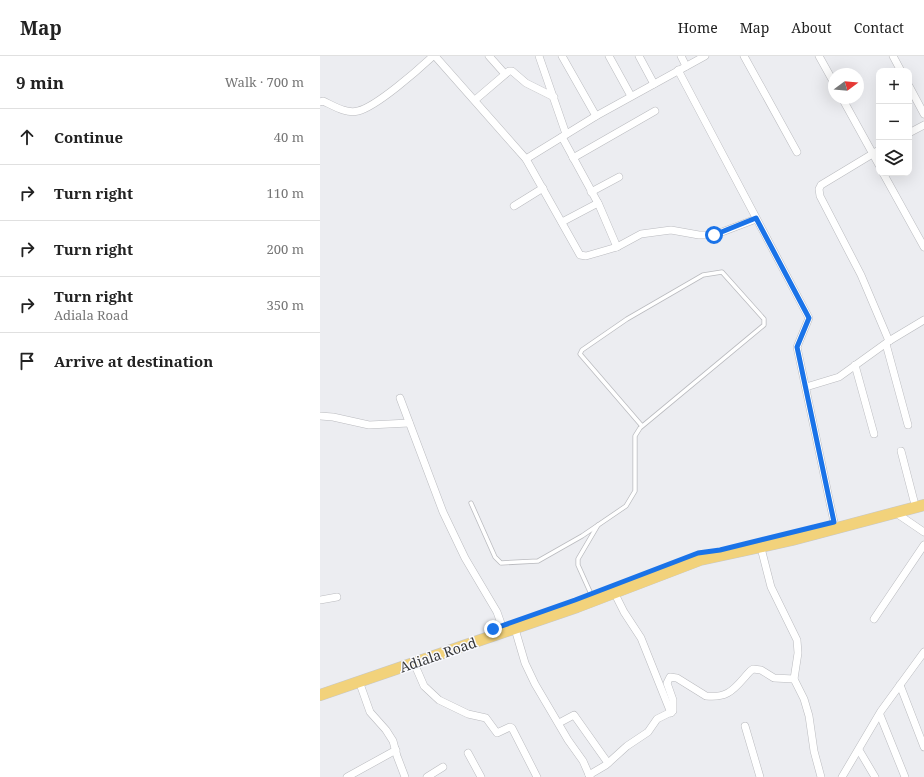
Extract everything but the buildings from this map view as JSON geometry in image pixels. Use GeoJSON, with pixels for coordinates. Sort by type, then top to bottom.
{"type":"FeatureCollection","features":[{"type":"Feature","properties":{"kind":"main road","name":"Adiala Road"},"geometry":{"type":"LineString","coordinates":[[321,691],[359,681],[414,663],[507,629],[591,594],[698,553],[720,550],[921,501]]}},
{"type":"Feature","properties":{"kind":"main road","name":"Adiala Road"},"geometry":{"type":"LineString","coordinates":[[321,691],[507,629],[700,560],[761,548],[896,513],[921,501]]}},
{"type":"Feature","properties":{"kind":"street"},"geometry":{"type":"LineString","coordinates":[[320,102],[323,101],[341,110],[348,111],[358,111],[368,108],[434,56],[475,100],[526,159],[580,255],[586,256],[617,247],[641,234],[671,230],[699,235],[714,235],[756,218]]}},
{"type":"Feature","properties":{"kind":"street"},"geometry":{"type":"LineString","coordinates":[[489,56],[505,74]]}},
{"type":"Feature","properties":{"kind":"street"},"geometry":{"type":"LineString","coordinates":[[539,56],[554,97],[564,136],[573,158],[598,203],[617,247]]}},
{"type":"Feature","properties":{"kind":"street"},"geometry":{"type":"LineString","coordinates":[[562,56],[596,116]]}},
{"type":"Feature","properties":{"kind":"street"},"geometry":{"type":"LineString","coordinates":[[609,56],[631,96]]}},
{"type":"Feature","properties":{"kind":"street"},"geometry":{"type":"LineString","coordinates":[[640,56],[654,84]]}},
{"type":"Feature","properties":{"kind":"street"},"geometry":{"type":"LineString","coordinates":[[681,56],[686,66]]}},
{"type":"Feature","properties":{"kind":"street"},"geometry":{"type":"LineString","coordinates":[[526,159],[596,116],[705,56]]}},
{"type":"Feature","properties":{"kind":"street"},"geometry":{"type":"LineString","coordinates":[[744,56],[797,152]]}},
{"type":"Feature","properties":{"kind":"street"},"geometry":{"type":"LineString","coordinates":[[820,56],[828,71]]}},
{"type":"Feature","properties":{"kind":"street"},"geometry":{"type":"LineString","coordinates":[[893,56],[899,68]]}},
{"type":"Feature","properties":{"kind":"street"},"geometry":{"type":"LineString","coordinates":[[678,70],[809,318],[797,347],[834,522]]}},
{"type":"Feature","properties":{"kind":"street"},"geometry":{"type":"LineString","coordinates":[[475,100],[505,74],[512,71],[526,83],[554,97]]}},
{"type":"Feature","properties":{"kind":"street"},"geometry":{"type":"LineString","coordinates":[[912,92],[924,114]]}},
{"type":"Feature","properties":{"kind":"street"},"geometry":{"type":"LineString","coordinates":[[846,104],[876,151],[821,184],[819,189],[820,196],[861,275],[888,343],[908,425]]}},
{"type":"Feature","properties":{"kind":"street"},"geometry":{"type":"LineString","coordinates":[[573,158],[656,111]]}},
{"type":"Feature","properties":{"kind":"street"},"geometry":{"type":"LineString","coordinates":[[912,131],[924,125]]}},
{"type":"Feature","properties":{"kind":"street"},"geometry":{"type":"LineString","coordinates":[[885,176],[924,247]]}},
{"type":"Feature","properties":{"kind":"street"},"geometry":{"type":"LineString","coordinates":[[591,192],[619,177]]}},
{"type":"Feature","properties":{"kind":"street"},"geometry":{"type":"LineString","coordinates":[[514,206],[543,188]]}},
{"type":"Feature","properties":{"kind":"street"},"geometry":{"type":"LineString","coordinates":[[562,222],[598,203]]}},
{"type":"Feature","properties":{"kind":"street"},"geometry":{"type":"LineString","coordinates":[[806,387],[840,376],[924,320]]}},
{"type":"Feature","properties":{"kind":"street"},"geometry":{"type":"LineString","coordinates":[[856,365],[874,434]]}},
{"type":"Feature","properties":{"kind":"street"},"geometry":{"type":"LineString","coordinates":[[400,398],[443,512],[465,558],[507,629],[559,723],[585,764],[589,776],[608,764],[627,746],[648,732],[657,719],[674,710],[673,700],[667,683],[670,676],[677,678],[706,696],[711,697],[730,693],[753,669],[761,670],[774,678],[794,679]]}},
{"type":"Feature","properties":{"kind":"street"},"geometry":{"type":"LineString","coordinates":[[320,416],[333,416],[369,425],[409,423]]}},
{"type":"Feature","properties":{"kind":"street"},"geometry":{"type":"LineString","coordinates":[[901,451],[921,501]]}},
{"type":"Feature","properties":{"kind":"street"},"geometry":{"type":"LineString","coordinates":[[896,513],[924,532]]}},
{"type":"Feature","properties":{"kind":"street"},"geometry":{"type":"LineString","coordinates":[[874,619],[924,545]]}},
{"type":"Feature","properties":{"kind":"street"},"geometry":{"type":"LineString","coordinates":[[761,548],[771,587],[797,640],[798,653],[794,679],[804,699],[809,716],[814,751],[821,777]]}},
{"type":"Feature","properties":{"kind":"street"},"geometry":{"type":"LineString","coordinates":[[614,592],[624,612],[641,638],[670,713]]}},
{"type":"Feature","properties":{"kind":"street"},"geometry":{"type":"LineString","coordinates":[[320,600],[337,597]]}},
{"type":"Feature","properties":{"kind":"street"},"geometry":{"type":"LineString","coordinates":[[842,777],[880,715],[924,652]]}},
{"type":"Feature","properties":{"kind":"street"},"geometry":{"type":"LineString","coordinates":[[414,663],[424,686],[439,700],[468,714],[486,718],[497,733],[510,727],[512,728],[537,777]]}},
{"type":"Feature","properties":{"kind":"street"},"geometry":{"type":"LineString","coordinates":[[359,681],[370,712],[386,730],[393,741],[406,777]]}},
{"type":"Feature","properties":{"kind":"street"},"geometry":{"type":"LineString","coordinates":[[900,685],[924,747]]}},
{"type":"Feature","properties":{"kind":"street"},"geometry":{"type":"LineString","coordinates":[[559,723],[574,714],[608,764]]}},
{"type":"Feature","properties":{"kind":"street"},"geometry":{"type":"LineString","coordinates":[[880,715],[905,777]]}},
{"type":"Feature","properties":{"kind":"street"},"geometry":{"type":"LineString","coordinates":[[745,726],[760,777]]}},
{"type":"Feature","properties":{"kind":"street"},"geometry":{"type":"LineString","coordinates":[[347,777],[396,750]]}},
{"type":"Feature","properties":{"kind":"street"},"geometry":{"type":"LineString","coordinates":[[859,750],[875,777]]}},
{"type":"Feature","properties":{"kind":"street"},"geometry":{"type":"LineString","coordinates":[[468,753],[482,777]]}},
{"type":"Feature","properties":{"kind":"street"},"geometry":{"type":"LineString","coordinates":[[428,777],[443,767]]}},
{"type":"Feature","properties":{"kind":"lane"},"geometry":{"type":"LineString","coordinates":[[470,503],[495,557],[501,563],[538,561],[626,506],[631,500],[635,491],[635,436],[642,426],[764,325],[764,319],[722,272],[703,275],[627,319],[582,350],[580,354],[642,426]]}},
{"type":"Feature","properties":{"kind":"lane"},"geometry":{"type":"LineString","coordinates":[[591,594],[578,565],[578,559],[599,524]]}},
{"type":"Feature","properties":{"kind":"route"},"geometry":{"type":"LineString","coordinates":[[493,629],[575,600],[698,553],[720,550],[834,522],[797,347],[809,318],[756,218],[714,235]]}}]}
